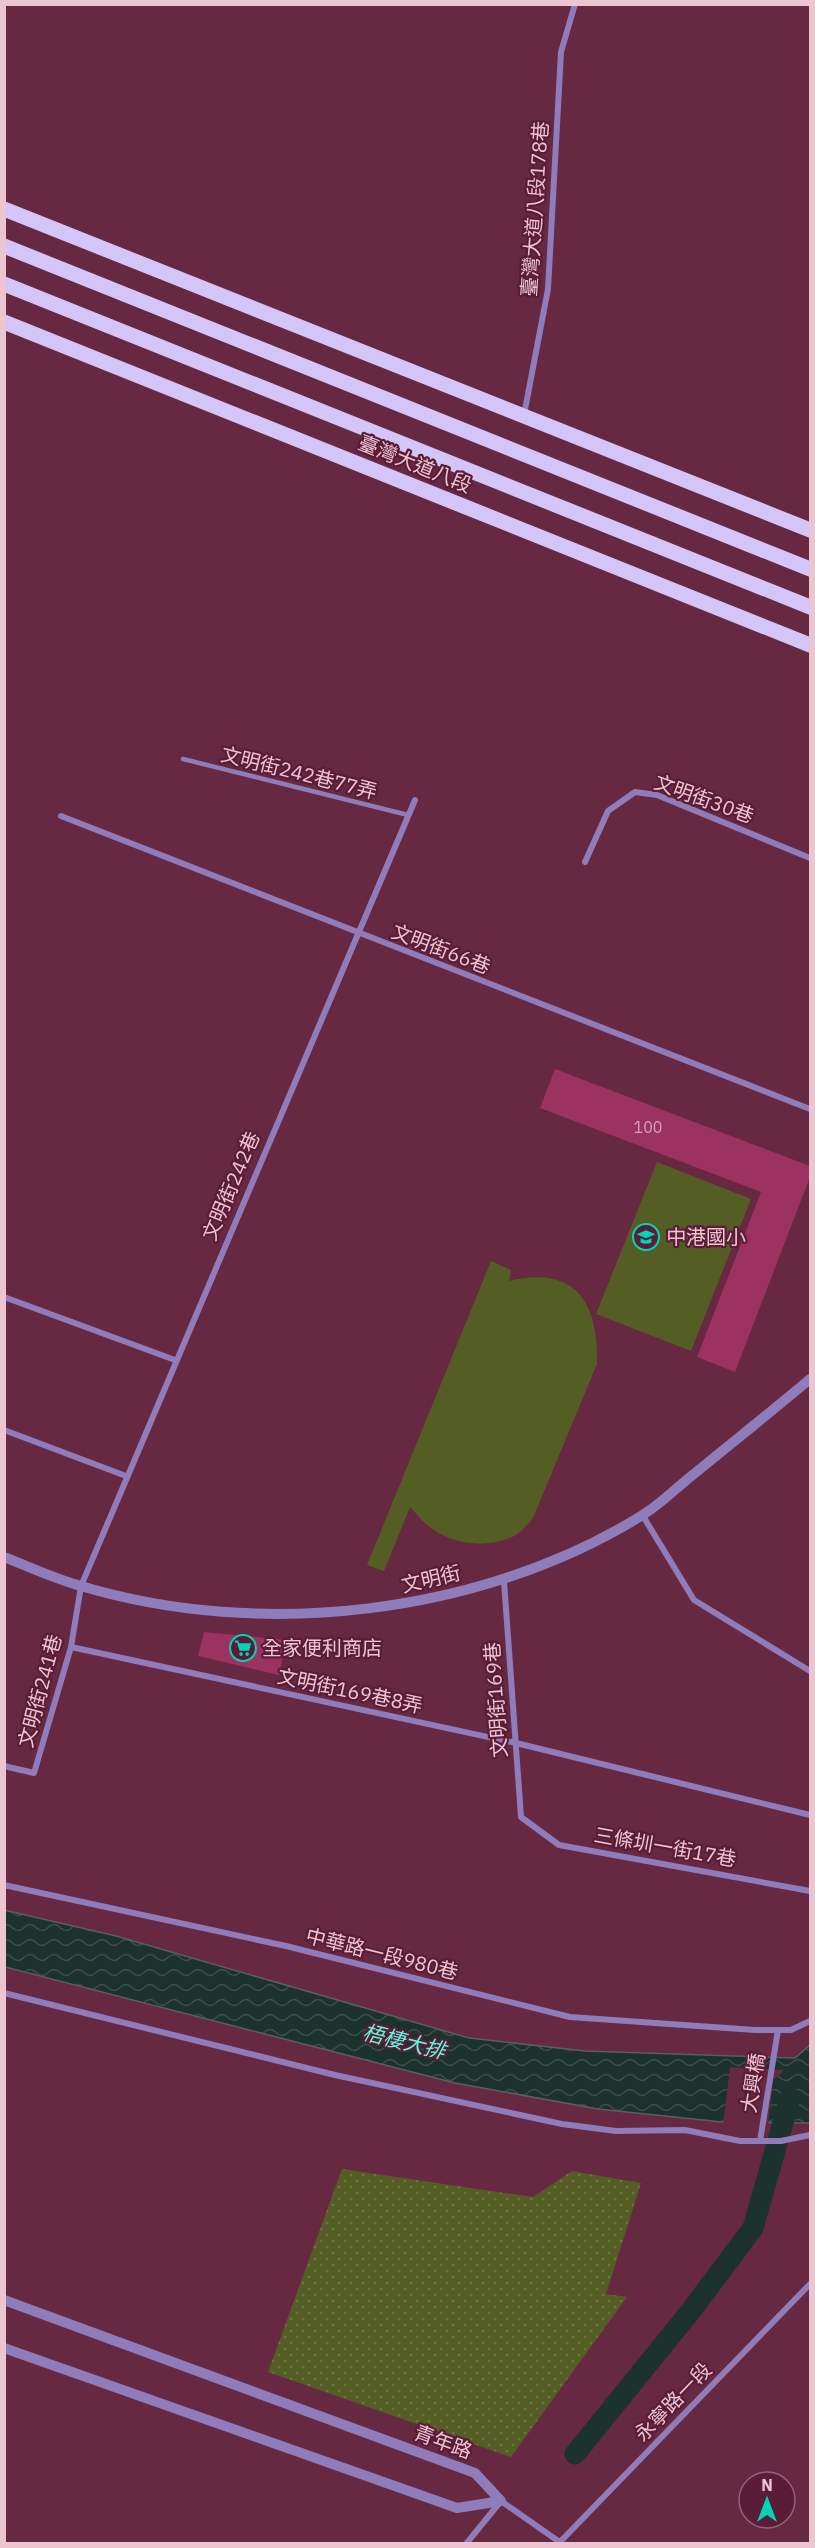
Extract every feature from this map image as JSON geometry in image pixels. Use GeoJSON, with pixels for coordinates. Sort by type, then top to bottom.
{"type":"FeatureCollection","features":[{"type":"Feature","properties":{"kind":"main road"},"geometry":{"type":"LineString","coordinates":[[4,209],[810,530]]}},
{"type":"Feature","properties":{"kind":"main road"},"geometry":{"type":"LineString","coordinates":[[4,246],[810,569]]}},
{"type":"Feature","properties":{"kind":"main road","name":"臺灣大道八段"},"geometry":{"type":"LineString","coordinates":[[4,284],[810,607]]}},
{"type":"Feature","properties":{"kind":"main road","name":"臺灣大道八段"},"geometry":{"type":"LineString","coordinates":[[4,322],[810,645]]}},
{"type":"Feature","properties":{"kind":"street","name":"臺灣大道八段178巷"},"geometry":{"type":"LineString","coordinates":[[524,416],[548,289],[561,52],[575,4]]}},
{"type":"Feature","properties":{"kind":"street","name":"文明街30巷"},"geometry":{"type":"LineString","coordinates":[[585,862],[608,812],[635,792],[657,795],[810,858]]}},
{"type":"Feature","properties":{"kind":"street","name":"文明街242巷"},"geometry":{"type":"LineString","coordinates":[[81,1586],[175,1360],[415,800]]}},
{"type":"Feature","properties":{"kind":"street","name":"文明街66巷"},"geometry":{"type":"LineString","coordinates":[[61,816],[357,934],[810,1109]]}},
{"type":"Feature","properties":{"kind":"street"},"geometry":{"type":"LineString","coordinates":[[4,1297],[175,1360]]}},
{"type":"Feature","properties":{"kind":"street","name":"文明街"},"geometry":{"type":"LineString","coordinates":[[4,1557],[81,1586],[154,1602],[226,1612],[384,1608],[504,1581],[575,1551],[642,1516],[810,1379]]}},
{"type":"Feature","properties":{"kind":"street"},"geometry":{"type":"LineString","coordinates":[[4,1430],[126,1476]]}},
{"type":"Feature","properties":{"kind":"street"},"geometry":{"type":"LineString","coordinates":[[642,1516],[694,1600],[810,1671]]}},
{"type":"Feature","properties":{"kind":"street","name":"文明街169巷"},"geometry":{"type":"LineString","coordinates":[[504,1581],[521,1817]]}},
{"type":"Feature","properties":{"kind":"street","name":"文明街241巷"},"geometry":{"type":"LineString","coordinates":[[4,1766],[34,1773],[71,1647],[81,1586]]}},
{"type":"Feature","properties":{"kind":"street","name":"文明街169巷8弄"},"geometry":{"type":"LineString","coordinates":[[71,1647],[516,1743],[810,1815]]}},
{"type":"Feature","properties":{"kind":"street","name":"三條圳一街17巷"},"geometry":{"type":"LineString","coordinates":[[521,1817],[559,1845],[810,1891]]}},
{"type":"Feature","properties":{"kind":"street","name":"中華路一段980巷"},"geometry":{"type":"LineString","coordinates":[[4,1885],[285,1946],[570,2017],[755,2030],[791,2030],[810,2021]]}},
{"type":"Feature","properties":{"kind":"street"},"geometry":{"type":"LineString","coordinates":[[4,1994],[335,2075],[562,2124],[616,2131],[685,2130],[740,2141],[781,2141],[810,2135]]}},
{"type":"Feature","properties":{"kind":"street","name":"大興橋"},"geometry":{"type":"LineString","coordinates":[[760,2141],[778,2030]]}},
{"type":"Feature","properties":{"kind":"street","name":"永寧路一段"},"geometry":{"type":"LineString","coordinates":[[560,2543],[810,2284]]}},
{"type":"Feature","properties":{"kind":"street","name":"青年路"},"geometry":{"type":"LineString","coordinates":[[4,2300],[475,2473],[501,2501]]}},
{"type":"Feature","properties":{"kind":"street"},"geometry":{"type":"LineString","coordinates":[[4,2348],[457,2508],[501,2501],[560,2543]]}},
{"type":"Feature","properties":{"kind":"street"},"geometry":{"type":"LineString","coordinates":[[466,2544],[501,2501]]}},
{"type":"Feature","properties":{"kind":"lane","name":"文明街242巷77弄"},"geometry":{"type":"LineString","coordinates":[[183,759],[408,815]]}},
{"type":"Feature","properties":{"kind":"green space"},"geometry":{"type":"Polygon","coordinates":[[[657,1162],[751,1199],[691,1351],[596,1314],[657,1162]]]}},
{"type":"Feature","properties":{"kind":"green space"},"geometry":{"type":"Polygon","coordinates":[[[491,1261],[511,1270],[509,1281],[532,1277],[551,1278],[566,1284],[578,1293],[587,1306],[593,1323],[597,1364],[533,1518],[520,1532],[494,1543],[458,1541],[436,1531],[410,1507],[384,1571],[367,1565],[491,1261]]]}},
{"type":"Feature","properties":{"kind":"green space"},"geometry":{"type":"Polygon","coordinates":[[[342,2169],[533,2197],[572,2171],[641,2183],[606,2294],[627,2297],[511,2457],[268,2372],[342,2169]]]}},
{"type":"Feature","properties":{"kind":"water","name":"梧棲大排"},"geometry":{"type":"Polygon","coordinates":[[[4,1910],[116,1936],[469,2038],[585,2051],[795,2058],[810,2045],[810,2123],[722,2122],[598,2109],[455,2083],[5,1967],[4,1910]]]}},
{"type":"Feature","properties":{"kind":"pier"},"geometry":{"type":"Polygon","coordinates":[[[730,2067],[784,2070],[773,2081],[768,2125],[723,2125],[730,2067]]]}},
{"type":"Feature","properties":{"kind":"building"},"geometry":{"type":"Polygon","coordinates":[[[555,1069],[810,1166],[810,1177],[735,1372],[697,1357],[761,1192],[540,1108],[555,1069]]]}},
{"type":"Feature","properties":{"kind":"building","name":"全家便利商店"},"geometry":{"type":"Polygon","coordinates":[[[204,1632],[287,1640],[279,1675],[198,1656],[204,1632]]]}},
{"type":"Feature","properties":{"kind":"waterway"},"geometry":{"type":"LineString","coordinates":[[575,2454],[690,2312],[753,2228],[790,2098]]}},
{"type":"Feature","properties":{"kind":"place","name":"中港國小"},"geometry":{"type":"Point","coordinates":[646,1237]}},
{"type":"Feature","properties":{"kind":"place","name":"全家便利商店"},"geometry":{"type":"Point","coordinates":[243,1648]}}]}
